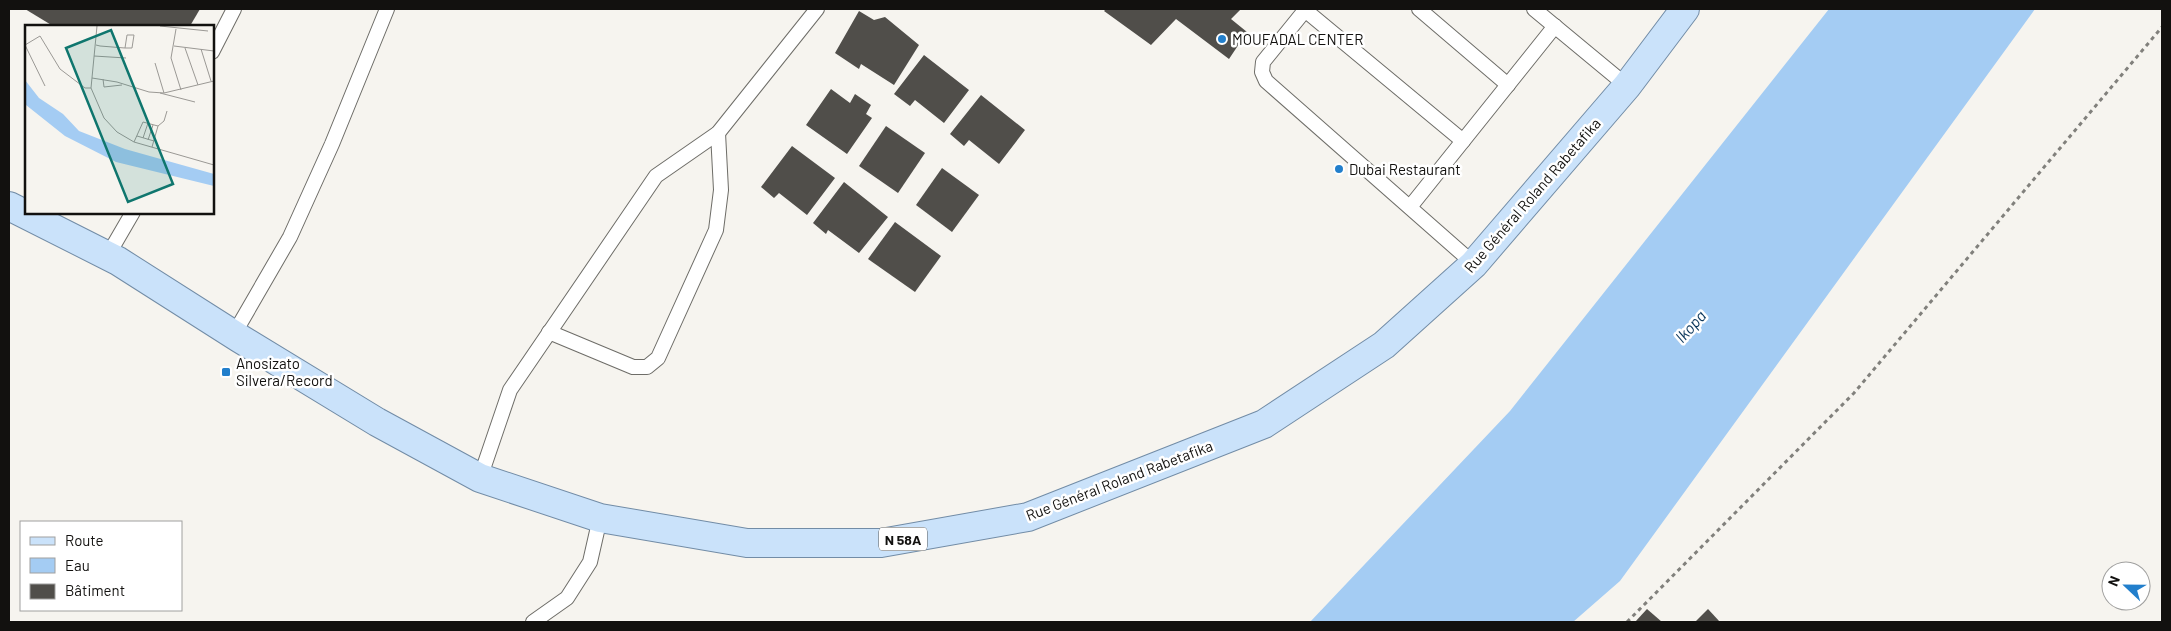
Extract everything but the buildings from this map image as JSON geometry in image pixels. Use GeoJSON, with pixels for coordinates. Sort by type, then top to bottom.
{"type":"FeatureCollection","features":[{"type":"Feature","properties":{"kind":"main road","name":"Rue Général Roland Rabetafika"},"geometry":{"type":"LineString","coordinates":[[25,214],[108,255],[377,422],[480,478],[600,518],[747,543],[881,543],[1028,517],[1264,424],[1384,345],[1474,264],[1627,86],[1685,9]]}},
{"type":"Feature","properties":{"kind":"main road","name":"Rue Général Roland Rabetafika"},"geometry":{"type":"LineString","coordinates":[[9,206],[25,214]]}},
{"type":"Feature","properties":{"kind":"lane"},"geometry":{"type":"LineString","coordinates":[[214,48],[234,9]]}},
{"type":"Feature","properties":{"kind":"lane"},"geometry":{"type":"LineString","coordinates":[[234,334],[290,237],[332,144],[387,9]]}},
{"type":"Feature","properties":{"kind":"lane"},"geometry":{"type":"LineString","coordinates":[[480,478],[510,390],[656,176],[718,133],[817,9]]}},
{"type":"Feature","properties":{"kind":"lane"},"geometry":{"type":"LineString","coordinates":[[1419,9],[1508,85]]}},
{"type":"Feature","properties":{"kind":"lane"},"geometry":{"type":"LineString","coordinates":[[1534,9],[1627,86]]}},
{"type":"Feature","properties":{"kind":"lane"},"geometry":{"type":"LineString","coordinates":[[1463,141],[1305,10],[1263,62],[1262,72],[1266,81],[1474,264]]}},
{"type":"Feature","properties":{"kind":"lane"},"geometry":{"type":"LineString","coordinates":[[1410,208],[1555,26]]}},
{"type":"Feature","properties":{"kind":"lane"},"geometry":{"type":"LineString","coordinates":[[549,332],[634,367],[646,367],[658,358],[716,230],[721,190],[718,133]]}},
{"type":"Feature","properties":{"kind":"lane"},"geometry":{"type":"LineString","coordinates":[[108,255],[132,214]]}},
{"type":"Feature","properties":{"kind":"lane"},"geometry":{"type":"LineString","coordinates":[[533,622],[566,598],[590,562],[600,518]]}},
{"type":"Feature","properties":{"kind":"path"},"geometry":{"type":"LineString","coordinates":[[1628,622],[1854,393],[2162,27]]}},
{"type":"Feature","properties":{"kind":"water","name":"Ikopa"},"geometry":{"type":"Polygon","coordinates":[[[1829,9],[2035,9],[1620,581],[1573,622],[1310,622],[1510,411],[1829,9]]]}},
{"type":"Feature","properties":{"kind":"place","name":"MOUFADAL CENTER"},"geometry":{"type":"Point","coordinates":[1222,39]}},
{"type":"Feature","properties":{"kind":"place","name":"Dubai Restaurant"},"geometry":{"type":"Point","coordinates":[1339,169]}},
{"type":"Feature","properties":{"kind":"place","name":"Anosizato Silvera/Record"},"geometry":{"type":"Point","coordinates":[226,372]}}]}
